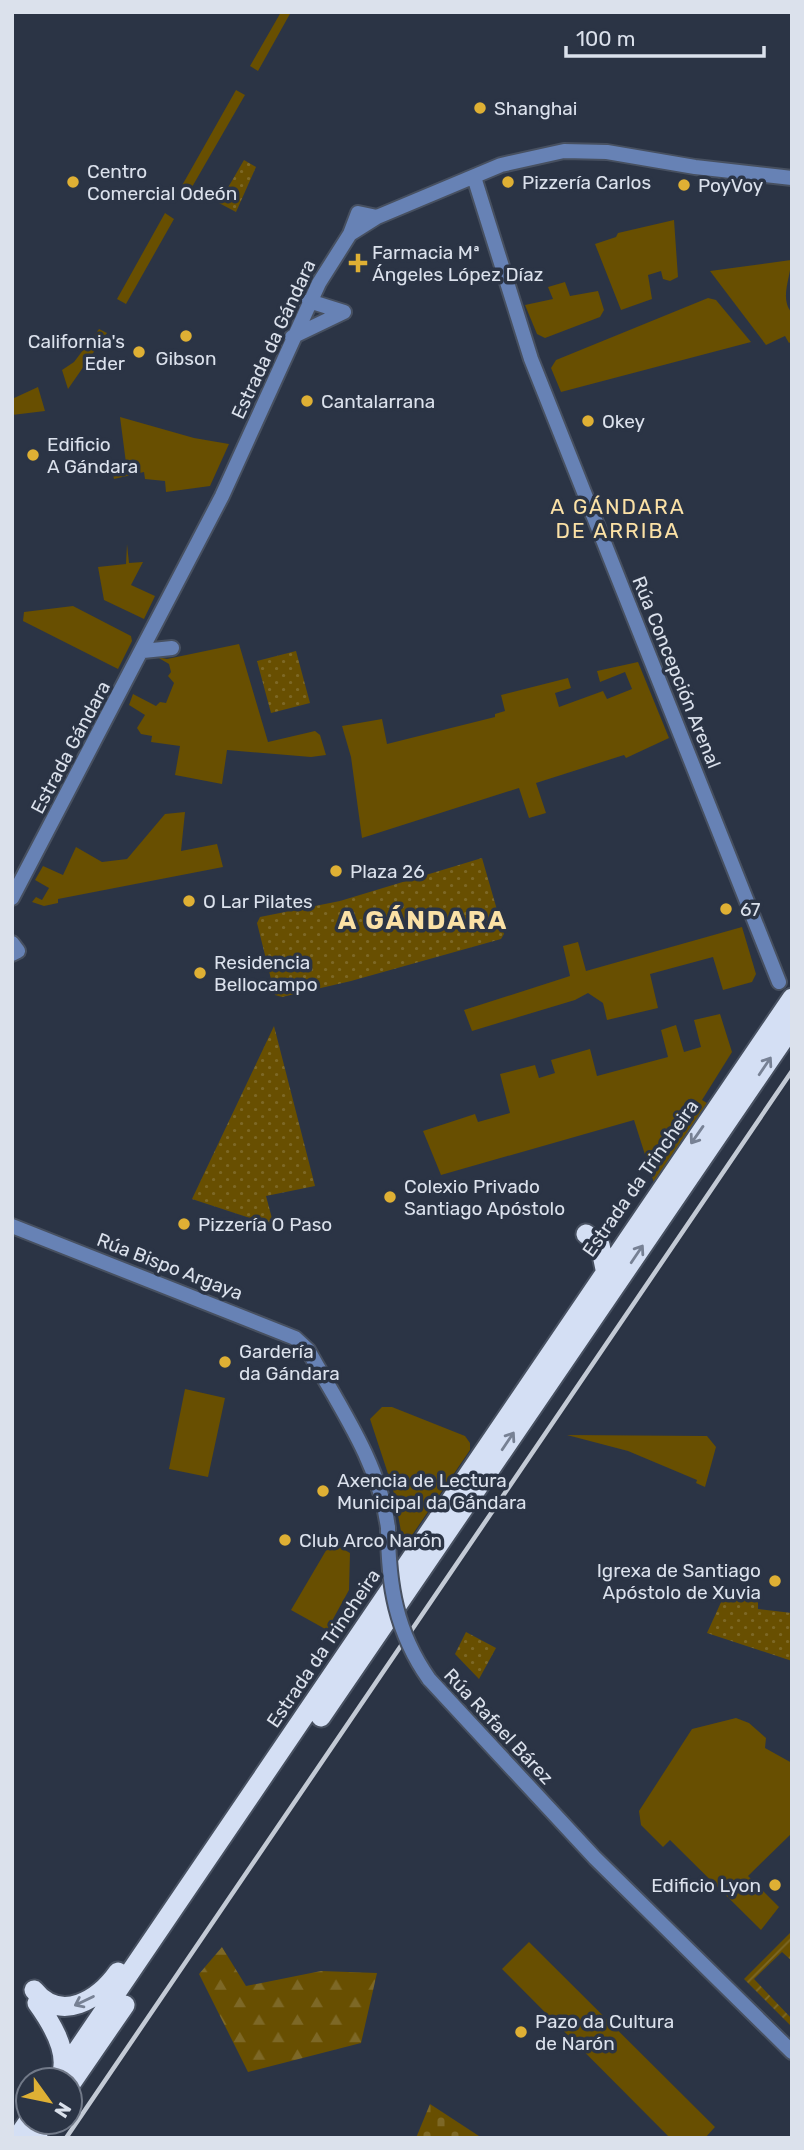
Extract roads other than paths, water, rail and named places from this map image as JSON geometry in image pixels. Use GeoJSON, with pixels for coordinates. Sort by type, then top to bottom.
{"type":"FeatureCollection","features":[{"type":"Feature","properties":{"kind":"highway","name":"Estrada da Trincheira"},"geometry":{"type":"LineString","coordinates":[[72,2066],[605,1269],[792,998]]}},
{"type":"Feature","properties":{"kind":"highway","name":"Estrada da Trincheira"},"geometry":{"type":"LineString","coordinates":[[72,2066],[792,1027]]}},
{"type":"Feature","properties":{"kind":"highway"},"geometry":{"type":"LineString","coordinates":[[586,1234],[600,1245],[605,1269]]}},
{"type":"Feature","properties":{"kind":"highway"},"geometry":{"type":"LineString","coordinates":[[63,2066],[63,2056],[52,2027],[36,1996],[50,2004],[70,2007],[98,1994],[107,1986],[174,1893],[194,1881]]}},
{"type":"Feature","properties":{"kind":"street","name":"Estrada da Gándara"},"geometry":{"type":"LineString","coordinates":[[143,650],[222,496],[306,308],[349,234],[377,217],[474,177],[526,158],[564,151],[607,152],[695,167],[792,178]]}},
{"type":"Feature","properties":{"kind":"street","name":"Rúa Concepción Arenal"},"geometry":{"type":"LineString","coordinates":[[474,177],[531,359],[779,982]]}},
{"type":"Feature","properties":{"kind":"street"},"geometry":{"type":"LineString","coordinates":[[349,234],[358,213],[377,217]]}},
{"type":"Feature","properties":{"kind":"street"},"geometry":{"type":"LineString","coordinates":[[319,283],[328,314]]}},
{"type":"Feature","properties":{"kind":"street"},"geometry":{"type":"LineString","coordinates":[[306,308],[328,314]]}},
{"type":"Feature","properties":{"kind":"street"},"geometry":{"type":"LineString","coordinates":[[292,337],[328,314]]}},
{"type":"Feature","properties":{"kind":"street"},"geometry":{"type":"LineString","coordinates":[[143,650],[172,648],[156,625]]}},
{"type":"Feature","properties":{"kind":"street","name":"Estrada Gándara"},"geometry":{"type":"LineString","coordinates":[[12,898],[143,650]]}},
{"type":"Feature","properties":{"kind":"street","name":"Rúa Bispo Argaya"},"geometry":{"type":"LineString","coordinates":[[12,1226],[287,1332],[308,1350]]}},
{"type":"Feature","properties":{"kind":"street","name":"Rúa Rafael Bárez"},"geometry":{"type":"LineString","coordinates":[[308,1350],[372,1468],[382,1497],[388,1528],[393,1603],[407,1642],[429,1679],[594,1858],[792,2052]]}},
{"type":"Feature","properties":{"kind":"railway"},"geometry":{"type":"LineString","coordinates":[[66,2138],[792,1071]]}},
{"type":"Feature","properties":{"kind":"place","name":"Shanghai"},"geometry":{"type":"Point","coordinates":[480,108]}},
{"type":"Feature","properties":{"kind":"place","name":"Centro Comercial Odeón"},"geometry":{"type":"Point","coordinates":[73,182]}},
{"type":"Feature","properties":{"kind":"place","name":"Pizzería Carlos"},"geometry":{"type":"Point","coordinates":[508,182]}},
{"type":"Feature","properties":{"kind":"place","name":"PoyVoy"},"geometry":{"type":"Point","coordinates":[684,185]}},
{"type":"Feature","properties":{"kind":"place","name":"Farmacia Mª Ángeles López Díaz"},"geometry":{"type":"Point","coordinates":[358,263]}},
{"type":"Feature","properties":{"kind":"place","name":"Gibson"},"geometry":{"type":"Point","coordinates":[186,336]}},
{"type":"Feature","properties":{"kind":"place","name":"California's Eder"},"geometry":{"type":"Point","coordinates":[139,352]}},
{"type":"Feature","properties":{"kind":"place","name":"Cantalarrana"},"geometry":{"type":"Point","coordinates":[307,401]}},
{"type":"Feature","properties":{"kind":"place","name":"Okey"},"geometry":{"type":"Point","coordinates":[588,421]}},
{"type":"Feature","properties":{"kind":"place","name":"Edificio A Gándara"},"geometry":{"type":"Point","coordinates":[33,455]}},
{"type":"Feature","properties":{"kind":"place","name":"Plaza 26"},"geometry":{"type":"Point","coordinates":[336,871]}},
{"type":"Feature","properties":{"kind":"place","name":"O Lar Pilates"},"geometry":{"type":"Point","coordinates":[189,901]}},
{"type":"Feature","properties":{"kind":"place","name":"67"},"geometry":{"type":"Point","coordinates":[726,909]}},
{"type":"Feature","properties":{"kind":"place","name":"Residencia Bellocampo"},"geometry":{"type":"Point","coordinates":[200,973]}},
{"type":"Feature","properties":{"kind":"place","name":"Colexio Privado Santiago Apóstolo"},"geometry":{"type":"Point","coordinates":[390,1197]}},
{"type":"Feature","properties":{"kind":"place","name":"Pizzería O Paso"},"geometry":{"type":"Point","coordinates":[184,1224]}},
{"type":"Feature","properties":{"kind":"place","name":"Gardería da Gándara"},"geometry":{"type":"Point","coordinates":[225,1362]}},
{"type":"Feature","properties":{"kind":"place","name":"Axencia de Lectura Municipal da Gándara"},"geometry":{"type":"Point","coordinates":[323,1491]}},
{"type":"Feature","properties":{"kind":"place","name":"Club Arco Narón"},"geometry":{"type":"Point","coordinates":[285,1540]}},
{"type":"Feature","properties":{"kind":"place","name":"Igrexa de Santiago Apóstolo de Xuvia"},"geometry":{"type":"Point","coordinates":[775,1581]}},
{"type":"Feature","properties":{"kind":"place","name":"Edificio Lyon"},"geometry":{"type":"Point","coordinates":[775,1885]}},
{"type":"Feature","properties":{"kind":"place","name":"Pazo da Cultura de Narón"},"geometry":{"type":"Point","coordinates":[521,2032]}},
{"type":"Feature","properties":{"kind":"district","name":"A GÁNDARA DE ARRIBA"},"geometry":{"type":"Point","coordinates":[618,519]}},
{"type":"Feature","properties":{"kind":"district","name":"A GÁNDARA"},"geometry":{"type":"Point","coordinates":[423,920]}}]}
